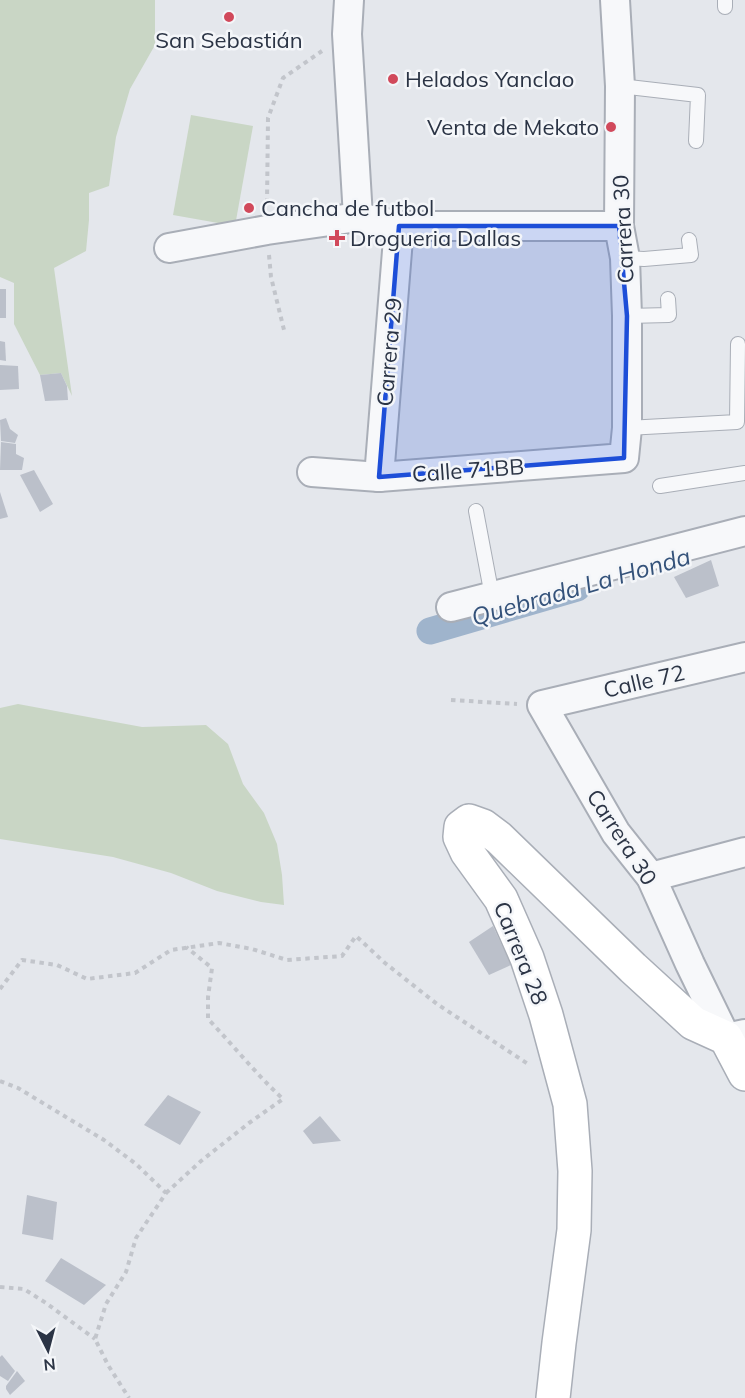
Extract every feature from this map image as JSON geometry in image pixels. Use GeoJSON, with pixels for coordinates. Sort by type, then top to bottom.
{"type":"FeatureCollection","features":[{"type":"Feature","properties":{"kind":"street"},"geometry":{"type":"LineString","coordinates":[[349,0],[347,34],[358,217]]}},
{"type":"Feature","properties":{"kind":"street","name":"Carrera 30"},"geometry":{"type":"LineString","coordinates":[[615,0],[620,86],[619,226],[625,258],[627,316],[627,428],[624,458]]}},
{"type":"Feature","properties":{"kind":"street"},"geometry":{"type":"LineString","coordinates":[[170,248],[267,230],[358,217],[399,226],[619,226]]}},
{"type":"Feature","properties":{"kind":"street","name":"Carrera 29"},"geometry":{"type":"LineString","coordinates":[[379,477],[399,226]]}},
{"type":"Feature","properties":{"kind":"street","name":"Calle 71BB"},"geometry":{"type":"LineString","coordinates":[[312,472],[379,477],[624,458]]}},
{"type":"Feature","properties":{"kind":"street"},"geometry":{"type":"LineString","coordinates":[[452,607],[745,531]]}},
{"type":"Feature","properties":{"kind":"street","name":"Calle 72"},"geometry":{"type":"LineString","coordinates":[[542,705],[745,657]]}},
{"type":"Feature","properties":{"kind":"street","name":"Carrera 30"},"geometry":{"type":"LineString","coordinates":[[542,705],[616,833],[651,877],[690,964],[736,1036]]}},
{"type":"Feature","properties":{"kind":"street","name":"Carrera 28"},"geometry":{"type":"LineString","coordinates":[[553,1398],[574,1230],[575,1171],[570,1104],[546,1015],[527,958],[501,898],[467,852],[460,837],[461,827],[469,821],[483,826],[498,838],[693,1023],[736,1036]]}},
{"type":"Feature","properties":{"kind":"street"},"geometry":{"type":"LineString","coordinates":[[651,877],[745,852]]}},
{"type":"Feature","properties":{"kind":"street"},"geometry":{"type":"LineString","coordinates":[[736,1036],[745,1074]]}},
{"type":"Feature","properties":{"kind":"lane"},"geometry":{"type":"LineString","coordinates":[[620,86],[698,95],[696,141]]}},
{"type":"Feature","properties":{"kind":"lane"},"geometry":{"type":"LineString","coordinates":[[625,258],[644,259],[691,255],[689,240]]}},
{"type":"Feature","properties":{"kind":"lane"},"geometry":{"type":"LineString","coordinates":[[627,316],[669,315],[668,299]]}},
{"type":"Feature","properties":{"kind":"lane"},"geometry":{"type":"LineString","coordinates":[[627,428],[737,422],[738,344]]}},
{"type":"Feature","properties":{"kind":"lane"},"geometry":{"type":"LineString","coordinates":[[660,486],[745,473]]}},
{"type":"Feature","properties":{"kind":"lane"},"geometry":{"type":"LineString","coordinates":[[476,511],[492,596]]}},
{"type":"Feature","properties":{"kind":"path"},"geometry":{"type":"LineString","coordinates":[[267,207],[268,118],[283,78],[347,34]]}},
{"type":"Feature","properties":{"kind":"path"},"geometry":{"type":"LineString","coordinates":[[269,254],[271,277],[285,334]]}},
{"type":"Feature","properties":{"kind":"path"},"geometry":{"type":"LineString","coordinates":[[451,700],[542,705]]}},
{"type":"Feature","properties":{"kind":"path"},"geometry":{"type":"LineString","coordinates":[[0,989],[22,960],[57,965],[87,979],[135,973],[171,950],[219,943],[252,949],[287,960],[342,956],[356,936],[385,963],[437,1004],[524,1060],[531,1068]]}},
{"type":"Feature","properties":{"kind":"path"},"geometry":{"type":"LineString","coordinates":[[95,1339],[106,1304],[126,1272],[136,1238],[166,1193],[201,1161],[283,1099],[261,1079],[208,1019],[212,968],[186,947]]}},
{"type":"Feature","properties":{"kind":"path"},"geometry":{"type":"LineString","coordinates":[[0,1081],[18,1088],[104,1140],[136,1164],[166,1193]]}},
{"type":"Feature","properties":{"kind":"path"},"geometry":{"type":"LineString","coordinates":[[0,1287],[24,1289],[95,1339],[129,1398]]}},
{"type":"Feature","properties":{"kind":"highlighted area"},"geometry":{"type":"Polygon","coordinates":[[[399,226],[619,226],[627,316],[624,458],[379,477],[399,226]]]}},
{"type":"Feature","properties":{"kind":"green space"},"geometry":{"type":"Polygon","coordinates":[[[0,0],[155,0],[155,45],[130,89],[116,137],[109,186],[89,193],[86,251],[54,268],[72,396],[61,373],[40,375],[14,324],[14,283],[0,277],[0,0]]]}},
{"type":"Feature","properties":{"kind":"green space"},"geometry":{"type":"Polygon","coordinates":[[[191,115],[253,126],[235,226],[173,215],[191,115]]]}},
{"type":"Feature","properties":{"kind":"green space"},"geometry":{"type":"Polygon","coordinates":[[[18,704],[142,727],[206,725],[228,744],[243,784],[264,813],[277,844],[284,905],[217,891],[171,873],[113,857],[0,839],[0,708],[18,704]]]}},
{"type":"Feature","properties":{"kind":"building"},"geometry":{"type":"Polygon","coordinates":[[[0,289],[6,289],[6,318],[0,318],[0,289]]]}},
{"type":"Feature","properties":{"kind":"building"},"geometry":{"type":"Polygon","coordinates":[[[0,341],[5,342],[6,361],[0,360],[0,341]]]}},
{"type":"Feature","properties":{"kind":"building"},"geometry":{"type":"Polygon","coordinates":[[[0,365],[18,366],[19,389],[0,390],[0,365]]]}},
{"type":"Feature","properties":{"kind":"building"},"geometry":{"type":"Polygon","coordinates":[[[61,373],[67,386],[68,400],[45,401],[40,375],[61,373]]]}},
{"type":"Feature","properties":{"kind":"building"},"geometry":{"type":"Polygon","coordinates":[[[6,418],[10,429],[18,435],[15,443],[1,441],[0,420],[6,418]]]}},
{"type":"Feature","properties":{"kind":"building"},"geometry":{"type":"Polygon","coordinates":[[[1,442],[16,444],[16,454],[24,458],[22,470],[0,470],[1,442]]]}},
{"type":"Feature","properties":{"kind":"building"},"geometry":{"type":"Polygon","coordinates":[[[34,470],[53,504],[40,512],[20,475],[34,470]]]}},
{"type":"Feature","properties":{"kind":"building"},"geometry":{"type":"Polygon","coordinates":[[[0,492],[8,517],[0,519],[0,492]]]}},
{"type":"Feature","properties":{"kind":"building"},"geometry":{"type":"Polygon","coordinates":[[[711,560],[719,586],[686,598],[674,577],[711,560]]]}},
{"type":"Feature","properties":{"kind":"building"},"geometry":{"type":"Polygon","coordinates":[[[493,926],[511,965],[489,975],[469,942],[493,926]]]}},
{"type":"Feature","properties":{"kind":"building"},"geometry":{"type":"Polygon","coordinates":[[[168,1095],[201,1112],[180,1145],[144,1125],[168,1095]]]}},
{"type":"Feature","properties":{"kind":"building"},"geometry":{"type":"Polygon","coordinates":[[[320,1116],[341,1141],[313,1144],[303,1131],[320,1116]]]}},
{"type":"Feature","properties":{"kind":"building"},"geometry":{"type":"Polygon","coordinates":[[[27,1195],[57,1202],[53,1240],[22,1234],[27,1195]]]}},
{"type":"Feature","properties":{"kind":"building"},"geometry":{"type":"Polygon","coordinates":[[[61,1258],[106,1285],[84,1305],[45,1281],[61,1258]]]}},
{"type":"Feature","properties":{"kind":"building"},"geometry":{"type":"Polygon","coordinates":[[[2,1355],[15,1371],[8,1381],[0,1376],[0,1357],[2,1355]]]}},
{"type":"Feature","properties":{"kind":"building"},"geometry":{"type":"Polygon","coordinates":[[[17,1371],[25,1381],[10,1395],[6,1386],[17,1371]]]}},
{"type":"Feature","properties":{"kind":"waterway","name":"Quebrada La Honda"},"geometry":{"type":"LineString","coordinates":[[430,631],[577,588]]}},
{"type":"Feature","properties":{"kind":"place","name":"San Sebastián"},"geometry":{"type":"Point","coordinates":[229,17]}},
{"type":"Feature","properties":{"kind":"place","name":"Helados Yanclao"},"geometry":{"type":"Point","coordinates":[393,79]}},
{"type":"Feature","properties":{"kind":"place","name":"Venta de Mekato"},"geometry":{"type":"Point","coordinates":[611,127]}},
{"type":"Feature","properties":{"kind":"place","name":"Cancha de futbol"},"geometry":{"type":"Point","coordinates":[249,208]}},
{"type":"Feature","properties":{"kind":"place","name":"Drogueria Dallas"},"geometry":{"type":"Point","coordinates":[337,238]}}]}
